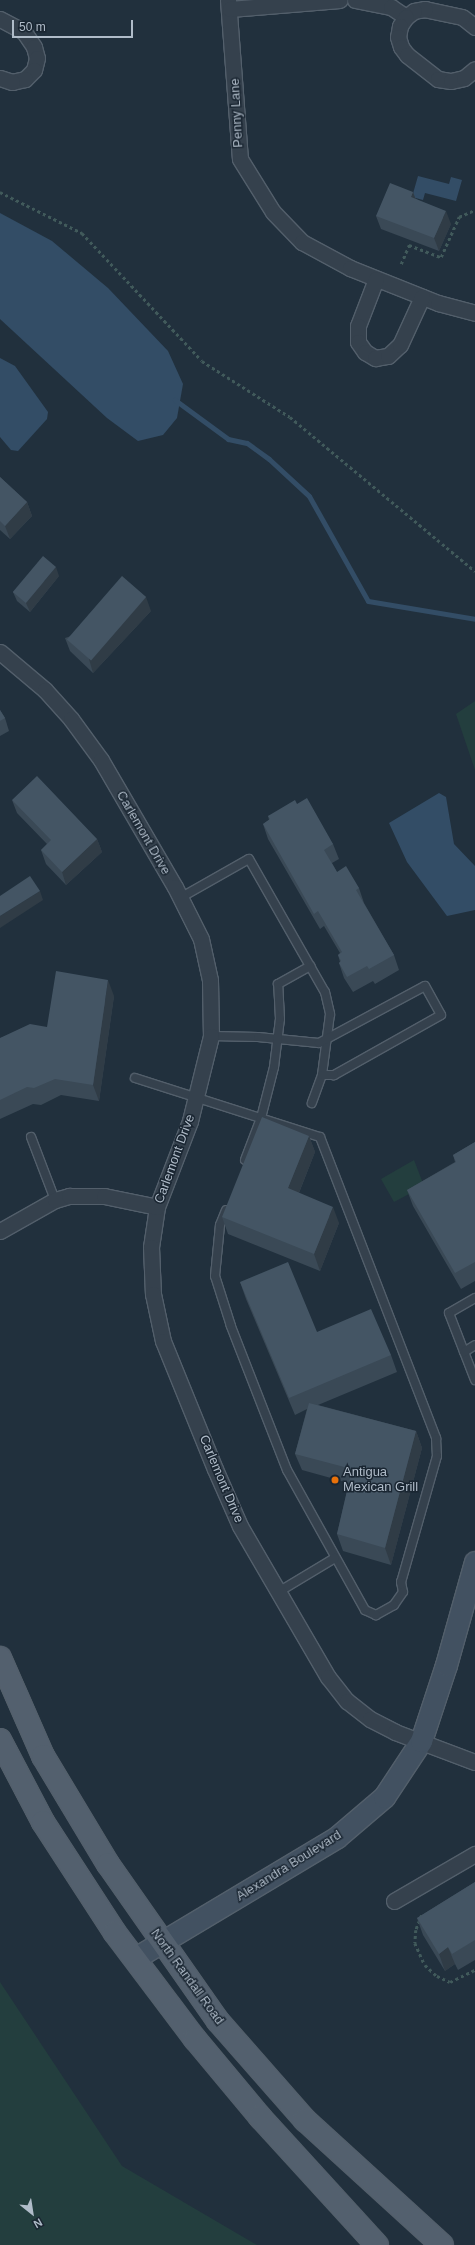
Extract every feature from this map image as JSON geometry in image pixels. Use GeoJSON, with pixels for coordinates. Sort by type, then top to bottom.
{"type":"FeatureCollection","features":[{"type":"Feature","properties":{"kind":"main road","name":"North Randall Road"},"geometry":{"type":"LineString","coordinates":[[0,1658],[43,1756],[108,1864],[161,1942],[218,2020],[276,2089],[305,2120],[442,2245]]}},
{"type":"Feature","properties":{"kind":"main road"},"geometry":{"type":"LineString","coordinates":[[0,1740],[47,1828],[115,1933],[195,2039],[260,2117],[377,2245]]}},
{"type":"Feature","properties":{"kind":"street"},"geometry":{"type":"LineString","coordinates":[[229,5],[340,0]]}},
{"type":"Feature","properties":{"kind":"street"},"geometry":{"type":"LineString","coordinates":[[355,0],[391,7],[406,17]]}},
{"type":"Feature","properties":{"kind":"street","name":"Penny Lane"},"geometry":{"type":"LineString","coordinates":[[229,5],[240,160],[273,212],[302,242],[350,268],[422,297],[475,313]]}},
{"type":"Feature","properties":{"kind":"street"},"geometry":{"type":"LineString","coordinates":[[475,27],[462,17],[425,9],[414,11],[406,17],[400,26],[398,36],[401,47],[407,55],[438,79],[451,81],[464,78],[475,69]]}},
{"type":"Feature","properties":{"kind":"street"},"geometry":{"type":"LineString","coordinates":[[0,19],[24,32],[34,47],[37,58],[34,70],[25,79],[12,82],[0,78]]}},
{"type":"Feature","properties":{"kind":"street"},"geometry":{"type":"LineString","coordinates":[[376,279],[358,331],[358,342],[365,352],[375,358],[388,356],[400,345],[422,297]]}},
{"type":"Feature","properties":{"kind":"street","name":"Carlemont Drive"},"geometry":{"type":"LineString","coordinates":[[0,652],[45,690],[71,719],[101,760],[180,898],[201,939],[209,973],[211,1036],[196,1099],[157,1206],[152,1247],[153,1294],[163,1341],[240,1526],[280,1591],[328,1677],[347,1701],[370,1719],[395,1732],[475,1762]]}},
{"type":"Feature","properties":{"kind":"street"},"geometry":{"type":"LineString","coordinates":[[0,1231],[55,1200],[69,1196],[104,1196],[157,1206]]}},
{"type":"Feature","properties":{"kind":"street","name":"Alexandra Boulevard"},"geometry":{"type":"LineString","coordinates":[[135,1958],[337,1837],[384,1797],[421,1741],[446,1666],[475,1562]]}},
{"type":"Feature","properties":{"kind":"street"},"geometry":{"type":"LineString","coordinates":[[394,1901],[475,1854]]}},
{"type":"Feature","properties":{"kind":"lane"},"geometry":{"type":"LineString","coordinates":[[180,898],[249,859],[325,992],[330,1014],[322,1075],[312,1102]]}},
{"type":"Feature","properties":{"kind":"lane"},"geometry":{"type":"LineString","coordinates":[[242,1168],[261,1118],[270,1089],[278,1039],[278,984],[310,966]]}},
{"type":"Feature","properties":{"kind":"lane"},"geometry":{"type":"LineString","coordinates":[[211,1036],[278,1039],[319,1043],[425,986],[441,1015],[334,1075],[322,1075]]}},
{"type":"Feature","properties":{"kind":"lane"},"geometry":{"type":"LineString","coordinates":[[135,1078],[196,1099],[320,1137],[436,1438],[437,1456],[401,1582],[403,1592],[394,1605],[376,1615],[365,1610],[287,1470],[231,1326],[215,1276],[220,1225],[228,1204]]}},
{"type":"Feature","properties":{"kind":"lane"},"geometry":{"type":"LineString","coordinates":[[31,1137],[55,1200]]}},
{"type":"Feature","properties":{"kind":"lane"},"geometry":{"type":"LineString","coordinates":[[475,1298],[449,1313],[475,1380]]}},
{"type":"Feature","properties":{"kind":"lane"},"geometry":{"type":"LineString","coordinates":[[464,1352],[475,1345]]}},
{"type":"Feature","properties":{"kind":"lane"},"geometry":{"type":"LineString","coordinates":[[280,1591],[335,1558]]}},
{"type":"Feature","properties":{"kind":"path"},"geometry":{"type":"LineString","coordinates":[[0,192],[82,233],[202,361],[290,417],[475,571]]}},
{"type":"Feature","properties":{"kind":"path"},"geometry":{"type":"LineString","coordinates":[[400,264],[409,244],[441,257],[459,217],[475,210]]}},
{"type":"Feature","properties":{"kind":"path"},"geometry":{"type":"LineString","coordinates":[[422,1915],[416,1930],[415,1943],[425,1965],[437,1976],[450,1982],[475,1970]]}},
{"type":"Feature","properties":{"kind":"green space"},"geometry":{"type":"Polygon","coordinates":[[[475,701],[475,770],[456,714],[475,701]]]}},
{"type":"Feature","properties":{"kind":"green space"},"geometry":{"type":"Polygon","coordinates":[[[414,1160],[424,1186],[394,1202],[381,1179],[414,1160]]]}},
{"type":"Feature","properties":{"kind":"green space"},"geometry":{"type":"Polygon","coordinates":[[[0,1982],[122,2166],[257,2245],[0,2245],[0,1982]]]}},
{"type":"Feature","properties":{"kind":"water"},"geometry":{"type":"Polygon","coordinates":[[[418,176],[449,184],[451,177],[462,180],[456,201],[425,193],[423,200],[412,197],[418,176]]]}},
{"type":"Feature","properties":{"kind":"water"},"geometry":{"type":"Polygon","coordinates":[[[0,213],[52,241],[108,288],[168,351],[183,384],[177,418],[163,435],[138,441],[107,418],[0,319],[0,213]]]}},
{"type":"Feature","properties":{"kind":"water"},"geometry":{"type":"Polygon","coordinates":[[[0,358],[15,366],[48,412],[47,419],[18,451],[11,450],[0,437],[0,358]]]}},
{"type":"Feature","properties":{"kind":"water"},"geometry":{"type":"Polygon","coordinates":[[[439,793],[446,797],[454,844],[475,866],[475,910],[447,916],[407,862],[389,823],[439,793]]]}},
{"type":"Feature","properties":{"kind":"building"},"geometry":{"type":"Polygon","coordinates":[[[390,183],[413,192],[411,197],[446,211],[434,238],[376,216],[390,183]]]}},
{"type":"Feature","properties":{"kind":"building"},"geometry":{"type":"Polygon","coordinates":[[[0,477],[27,502],[5,526],[0,521],[0,477]]]}},
{"type":"Feature","properties":{"kind":"building"},"geometry":{"type":"Polygon","coordinates":[[[43,556],[56,567],[26,603],[13,592],[43,556]]]}},
{"type":"Feature","properties":{"kind":"building"},"geometry":{"type":"Polygon","coordinates":[[[122,576],[146,597],[91,660],[67,639],[122,576]]]}},
{"type":"Feature","properties":{"kind":"building"},"geometry":{"type":"Polygon","coordinates":[[[0,710],[5,718],[0,721],[0,710]]]}},
{"type":"Feature","properties":{"kind":"building"},"geometry":{"type":"Polygon","coordinates":[[[37,776],[97,839],[62,872],[41,850],[51,840],[12,800],[37,776]]]}},
{"type":"Feature","properties":{"kind":"building"},"geometry":{"type":"Polygon","coordinates":[[[307,798],[333,844],[324,850],[337,872],[346,866],[359,888],[356,890],[394,955],[369,969],[367,966],[347,977],[339,963],[341,961],[338,955],[342,952],[318,911],[314,914],[263,824],[270,819],[268,816],[295,800],[297,804],[307,798]]]}},
{"type":"Feature","properties":{"kind":"building"},"geometry":{"type":"Polygon","coordinates":[[[30,876],[40,891],[0,916],[0,896],[30,876]]]}},
{"type":"Feature","properties":{"kind":"building"},"geometry":{"type":"Polygon","coordinates":[[[56,971],[108,980],[93,1085],[55,1079],[34,1088],[27,1087],[0,1100],[0,1038],[30,1024],[47,1027],[56,971]]]}},
{"type":"Feature","properties":{"kind":"building"},"geometry":{"type":"Polygon","coordinates":[[[262,1117],[309,1136],[288,1188],[333,1207],[314,1254],[222,1217],[262,1117]]]}},
{"type":"Feature","properties":{"kind":"building"},"geometry":{"type":"Polygon","coordinates":[[[475,1142],[475,1262],[455,1273],[407,1190],[456,1162],[453,1155],[475,1142]]]}},
{"type":"Feature","properties":{"kind":"building"},"geometry":{"type":"Polygon","coordinates":[[[288,1262],[317,1332],[371,1309],[391,1355],[289,1398],[240,1282],[288,1262]]]}},
{"type":"Feature","properties":{"kind":"building"},"geometry":{"type":"Polygon","coordinates":[[[309,1403],[416,1431],[385,1548],[337,1534],[352,1469],[295,1454],[309,1403]]]}},
{"type":"Feature","properties":{"kind":"building"},"geometry":{"type":"Polygon","coordinates":[[[475,1882],[475,1940],[452,1954],[448,1947],[439,1954],[417,1918],[475,1882]]]}},
{"type":"Feature","properties":{"kind":"waterway"},"geometry":{"type":"LineString","coordinates":[[175,400],[228,439],[247,443],[269,459],[309,496],[368,601],[475,619]]}},
{"type":"Feature","properties":{"kind":"place","name":"Antigua Mexican Grill"},"geometry":{"type":"Point","coordinates":[335,1480]}}]}
